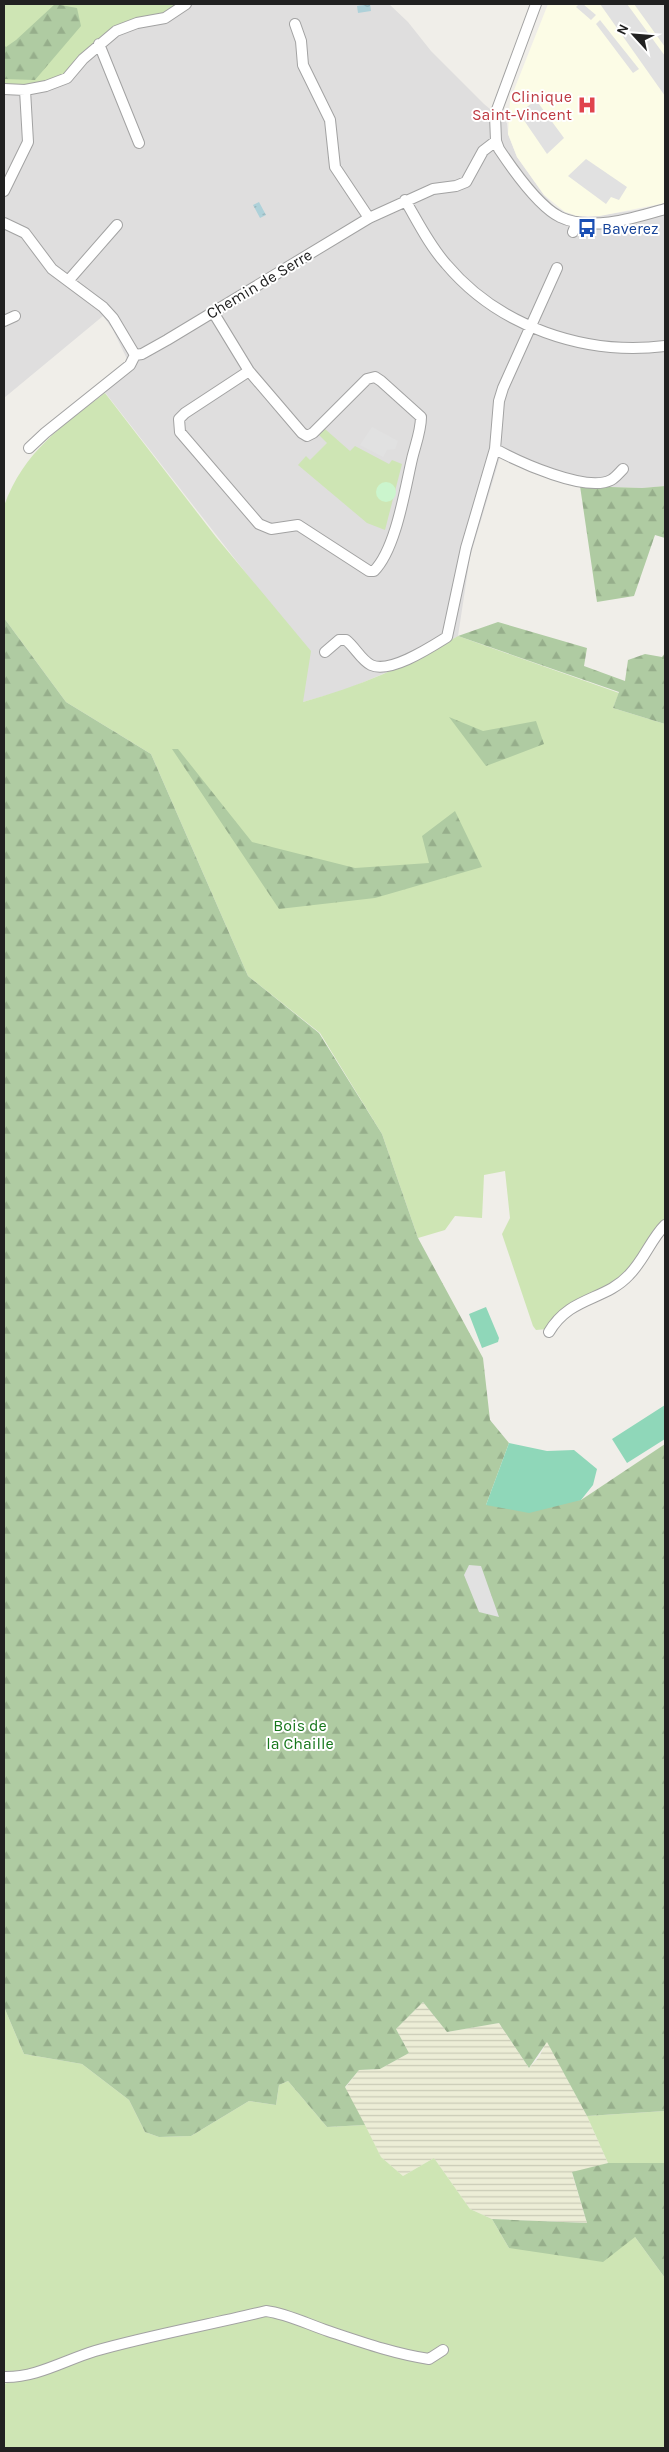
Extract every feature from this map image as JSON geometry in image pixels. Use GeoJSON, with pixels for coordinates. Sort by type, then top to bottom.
{"type":"FeatureCollection","features":[{"type":"Feature","properties":{"kind":"street"},"geometry":{"type":"LineString","coordinates":[[4,89],[25,90],[46,86],[67,78],[99,44],[122,28],[165,18],[186,4]]}},
{"type":"Feature","properties":{"kind":"street"},"geometry":{"type":"LineString","coordinates":[[536,4],[495,115],[496,141],[506,160],[546,208],[575,227],[620,220],[665,209]]}},
{"type":"Feature","properties":{"kind":"street"},"geometry":{"type":"LineString","coordinates":[[295,24],[301,40],[303,66],[330,120],[335,167],[369,218]]}},
{"type":"Feature","properties":{"kind":"street"},"geometry":{"type":"LineString","coordinates":[[99,44],[139,143]]}},
{"type":"Feature","properties":{"kind":"street"},"geometry":{"type":"LineString","coordinates":[[4,191],[28,142],[25,90]]}},
{"type":"Feature","properties":{"kind":"street","name":"Chemin de Serre"},"geometry":{"type":"LineString","coordinates":[[29,448],[130,365],[135,355],[142,354],[369,218],[405,200],[433,189],[456,186],[466,182],[482,151],[496,141]]}},
{"type":"Feature","properties":{"kind":"street"},"geometry":{"type":"LineString","coordinates":[[405,200],[429,242],[446,265],[466,285],[500,311],[529,326],[560,338],[590,344],[631,348],[665,346]]}},
{"type":"Feature","properties":{"kind":"street"},"geometry":{"type":"LineString","coordinates":[[4,223],[25,233],[45,263],[103,307],[113,318],[135,355]]}},
{"type":"Feature","properties":{"kind":"street"},"geometry":{"type":"LineString","coordinates":[[68,281],[117,225]]}},
{"type":"Feature","properties":{"kind":"street"},"geometry":{"type":"LineString","coordinates":[[326,652],[339,640],[346,640],[366,662],[372,666],[385,668],[426,650],[447,636],[453,619],[466,548],[495,449],[499,401],[529,326],[556,268]]}},
{"type":"Feature","properties":{"kind":"street"},"geometry":{"type":"LineString","coordinates":[[213,312],[249,371],[295,427],[307,436],[367,379],[375,377],[381,380],[421,418],[401,510],[391,539],[379,566],[374,571],[369,571],[298,525],[272,529],[259,524],[180,432],[179,419],[185,413],[249,371]]}},
{"type":"Feature","properties":{"kind":"street"},"geometry":{"type":"LineString","coordinates":[[4,321],[14,316]]}},
{"type":"Feature","properties":{"kind":"street"},"geometry":{"type":"LineString","coordinates":[[495,449],[507,456],[567,479],[586,483],[612,480],[623,470]]}},
{"type":"Feature","properties":{"kind":"street"},"geometry":{"type":"LineString","coordinates":[[549,1332],[558,1317],[617,1285],[629,1276],[665,1225]]}},
{"type":"Feature","properties":{"kind":"street"},"geometry":{"type":"LineString","coordinates":[[4,2377],[35,2373],[94,2352],[266,2311],[283,2313],[328,2331],[407,2356],[429,2359],[443,2350]]}},
{"type":"Feature","properties":{"kind":"shaded area"},"geometry":{"type":"Polygon","coordinates":[[[182,4],[389,4],[408,22],[431,51],[484,104],[507,123],[508,134],[517,157],[554,206],[565,212],[588,217],[637,210],[665,203],[665,486],[642,488],[580,486],[500,457],[470,557],[458,636],[425,656],[345,690],[303,702],[260,591],[100,386],[128,361],[113,330],[103,316],[4,398],[4,86],[67,73],[78,57],[107,33],[182,4]]]}},
{"type":"Feature","properties":{"kind":"shaded area","name":"Clinique Saint-Vincent"},"geometry":{"type":"Polygon","coordinates":[[[548,4],[665,4],[665,203],[600,216],[577,216],[565,212],[544,195],[517,157],[508,134],[510,100],[548,4]]]}},
{"type":"Feature","properties":{"kind":"shaded area"},"geometry":{"type":"Polygon","coordinates":[[[579,4],[583,4],[596,15],[591,20],[576,7],[579,4]]]}},
{"type":"Feature","properties":{"kind":"shaded area"},"geometry":{"type":"Polygon","coordinates":[[[600,4],[627,4],[665,56],[665,96],[600,4]]]}},
{"type":"Feature","properties":{"kind":"shaded area"},"geometry":{"type":"Polygon","coordinates":[[[634,4],[665,4],[665,47],[634,4]]]}},
{"type":"Feature","properties":{"kind":"shaded area"},"geometry":{"type":"Polygon","coordinates":[[[600,20],[639,69],[633,73],[596,24],[600,20]]]}},
{"type":"Feature","properties":{"kind":"shaded area"},"geometry":{"type":"Polygon","coordinates":[[[536,100],[564,138],[547,154],[519,113],[536,100]]]}},
{"type":"Feature","properties":{"kind":"shaded area"},"geometry":{"type":"Polygon","coordinates":[[[586,159],[627,187],[619,200],[611,197],[606,204],[568,176],[586,159]]]}},
{"type":"Feature","properties":{"kind":"shaded area"},"geometry":{"type":"Polygon","coordinates":[[[372,427],[398,441],[395,449],[387,450],[383,457],[360,445],[372,427]]]}},
{"type":"Feature","properties":{"kind":"shaded area"},"geometry":{"type":"Polygon","coordinates":[[[469,1565],[481,1566],[499,1617],[479,1612],[464,1575],[469,1565]]]}},
{"type":"Feature","properties":{"kind":"shaded area"},"geometry":{"type":"Polygon","coordinates":[[[423,2002],[447,2032],[499,2023],[529,2068],[539,2057],[547,2041],[587,2116],[608,2163],[572,2173],[587,2223],[492,2219],[470,2209],[434,2158],[403,2176],[381,2157],[345,2088],[359,2070],[380,2069],[409,2053],[396,2029],[423,2002]]]}},
{"type":"Feature","properties":{"kind":"green space"},"geometry":{"type":"Polygon","coordinates":[[[4,4],[182,4],[165,13],[107,33],[78,57],[67,73],[50,81],[26,86],[4,86],[4,4]]]}},
{"type":"Feature","properties":{"kind":"green space"},"geometry":{"type":"Polygon","coordinates":[[[55,4],[77,8],[81,26],[35,80],[4,79],[4,45],[6,47],[16,40],[55,4]]]}},
{"type":"Feature","properties":{"kind":"green space"},"geometry":{"type":"Polygon","coordinates":[[[105,393],[216,537],[311,651],[303,702],[383,674],[440,647],[458,636],[619,693],[613,708],[665,724],[665,1220],[644,1252],[615,1283],[547,1329],[536,1330],[533,1326],[502,1234],[510,1218],[505,1171],[484,1175],[482,1218],[455,1216],[445,1230],[418,1238],[382,1134],[320,1033],[248,976],[151,754],[66,702],[4,618],[4,506],[12,487],[33,455],[59,429],[105,393]]]}},
{"type":"Feature","properties":{"kind":"green space"},"geometry":{"type":"Polygon","coordinates":[[[325,429],[350,451],[355,446],[389,464],[392,460],[402,464],[385,530],[367,523],[298,465],[306,456],[310,460],[327,443],[319,435],[325,429]]]}},
{"type":"Feature","properties":{"kind":"green space"},"geometry":{"type":"Polygon","coordinates":[[[386,482],[393,485],[396,492],[393,499],[386,502],[379,499],[376,492],[379,485],[386,482]]]}},
{"type":"Feature","properties":{"kind":"green space"},"geometry":{"type":"Polygon","coordinates":[[[580,486],[642,488],[665,486],[665,538],[655,535],[634,596],[597,602],[580,486]]]}},
{"type":"Feature","properties":{"kind":"green space","name":"Bois de la Chaille"},"geometry":{"type":"Polygon","coordinates":[[[4,618],[66,702],[151,754],[248,976],[319,1033],[382,1134],[418,1238],[483,1358],[490,1420],[509,1443],[486,1505],[581,1500],[665,1444],[665,2111],[587,2116],[547,2042],[529,2068],[499,2023],[447,2032],[423,2002],[396,2029],[409,2053],[380,2069],[359,2070],[345,2087],[365,2125],[327,2127],[288,2081],[279,2085],[276,2105],[249,2101],[191,2136],[159,2137],[145,2132],[129,2100],[82,2064],[24,2054],[4,2007],[4,618]]]}},
{"type":"Feature","properties":{"kind":"green space"},"geometry":{"type":"Polygon","coordinates":[[[498,622],[587,648],[584,666],[625,681],[628,660],[645,654],[662,657],[665,653],[665,724],[613,708],[619,692],[458,636],[498,622]]]}},
{"type":"Feature","properties":{"kind":"green space"},"geometry":{"type":"Polygon","coordinates":[[[449,717],[483,731],[536,721],[544,744],[486,766],[449,717]]]}},
{"type":"Feature","properties":{"kind":"green space"},"geometry":{"type":"Polygon","coordinates":[[[172,749],[178,749],[252,842],[355,868],[429,863],[422,836],[455,811],[482,867],[375,898],[279,909],[172,749]]]}},
{"type":"Feature","properties":{"kind":"green space"},"geometry":{"type":"Polygon","coordinates":[[[486,1307],[499,1338],[498,1342],[482,1348],[469,1314],[486,1307]]]}},
{"type":"Feature","properties":{"kind":"green space"},"geometry":{"type":"Polygon","coordinates":[[[665,1405],[665,1439],[627,1463],[612,1439],[665,1405]]]}},
{"type":"Feature","properties":{"kind":"green space"},"geometry":{"type":"Polygon","coordinates":[[[509,1443],[547,1451],[574,1450],[597,1469],[593,1485],[581,1500],[529,1513],[486,1505],[509,1443]]]}},
{"type":"Feature","properties":{"kind":"green space"},"geometry":{"type":"Polygon","coordinates":[[[4,2007],[24,2054],[82,2064],[129,2100],[145,2132],[159,2137],[191,2136],[249,2101],[276,2105],[279,2085],[288,2081],[327,2127],[365,2125],[381,2157],[403,2176],[434,2158],[470,2209],[492,2219],[509,2248],[635,2237],[665,2278],[665,2448],[4,2448],[4,2384],[19,2379],[4,2375],[4,2007]]]}},
{"type":"Feature","properties":{"kind":"green space"},"geometry":{"type":"Polygon","coordinates":[[[665,2111],[665,2163],[608,2163],[587,2116],[665,2111]]]}},
{"type":"Feature","properties":{"kind":"green space"},"geometry":{"type":"Polygon","coordinates":[[[608,2163],[665,2163],[665,2278],[635,2237],[603,2262],[509,2248],[492,2219],[587,2223],[572,2172],[608,2163]]]}},
{"type":"Feature","properties":{"kind":"water"},"geometry":{"type":"Polygon","coordinates":[[[370,4],[371,11],[358,13],[357,6],[370,4]]]}},
{"type":"Feature","properties":{"kind":"water"},"geometry":{"type":"Polygon","coordinates":[[[259,202],[266,215],[260,218],[253,205],[259,202]]]}},
{"type":"Feature","properties":{"kind":"place","name":"Clinique Saint-Vincent"},"geometry":{"type":"Point","coordinates":[587,105]}},
{"type":"Feature","properties":{"kind":"place","name":"Baverez"},"geometry":{"type":"Point","coordinates":[587,228]}}]}
